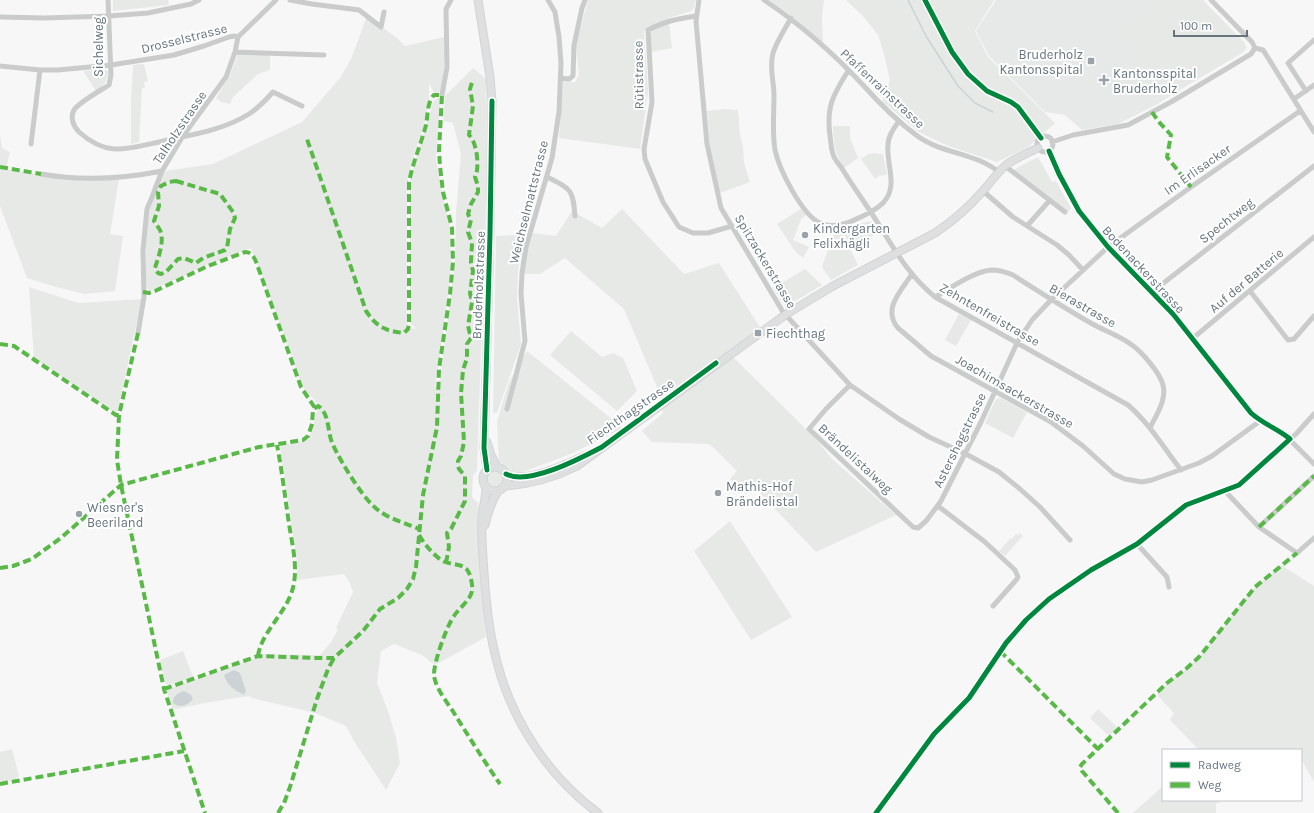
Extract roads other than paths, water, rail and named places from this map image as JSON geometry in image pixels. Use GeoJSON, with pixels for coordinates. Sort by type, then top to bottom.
{"type":"FeatureCollection","features":[{"type":"Feature","properties":{"kind":"main road","name":"Bruderholzstrasse"},"geometry":{"type":"LineString","coordinates":[[478,0],[490,70],[492,101],[484,448],[486,470],[483,474],[482,480],[486,488],[482,519],[482,539],[485,597],[489,628],[497,664],[510,700],[534,745],[551,768],[570,789],[598,813]]}},
{"type":"Feature","properties":{"kind":"main road","name":"Fiechthagstrasse"},"geometry":{"type":"LineString","coordinates":[[505,486],[537,482],[557,476],[583,462],[785,315],[832,286],[897,254],[950,223],[966,210],[1005,166],[1017,158],[1038,148]]}},
{"type":"Feature","properties":{"kind":"main road","name":"Bruderholzstrasse"},"geometry":{"type":"LineString","coordinates":[[485,434],[491,455],[497,467],[506,474]]}},
{"type":"Feature","properties":{"kind":"main road","name":"Fiechthagstrasse"},"geometry":{"type":"LineString","coordinates":[[506,474],[513,477],[521,477],[541,474],[562,467],[602,447]]}},
{"type":"Feature","properties":{"kind":"main road"},"geometry":{"type":"LineString","coordinates":[[486,470],[492,467],[497,467]]}},
{"type":"Feature","properties":{"kind":"main road"},"geometry":{"type":"LineString","coordinates":[[505,486],[507,481],[506,474]]}},
{"type":"Feature","properties":{"kind":"main road","name":"Bruderholzstrasse"},"geometry":{"type":"LineString","coordinates":[[482,539],[492,499],[498,491],[505,486]]}},
{"type":"Feature","properties":{"kind":"main road"},"geometry":{"type":"LineString","coordinates":[[486,488],[491,491],[498,491]]}},
{"type":"Feature","properties":{"kind":"street","name":"Sichelweg"},"geometry":{"type":"LineString","coordinates":[[108,0],[111,65],[109,85],[74,110],[73,125],[86,138],[97,144],[113,149],[129,148],[184,136]]}},
{"type":"Feature","properties":{"kind":"street"},"geometry":{"type":"LineString","coordinates":[[0,17],[44,18],[109,16],[165,10],[191,4],[199,0]]}},
{"type":"Feature","properties":{"kind":"street"},"geometry":{"type":"LineString","coordinates":[[238,37],[276,0]]}},
{"type":"Feature","properties":{"kind":"street"},"geometry":{"type":"LineString","coordinates":[[290,0],[359,10],[381,27],[384,12]]}},
{"type":"Feature","properties":{"kind":"street"},"geometry":{"type":"LineString","coordinates":[[442,95],[447,67],[446,9],[450,0]]}},
{"type":"Feature","properties":{"kind":"street","name":"Weichselmattstrasse"},"geometry":{"type":"LineString","coordinates":[[507,409],[524,341],[521,294],[522,273],[526,247],[548,177],[555,143],[559,112],[562,63],[555,12],[548,0]]}},
{"type":"Feature","properties":{"kind":"street"},"geometry":{"type":"LineString","coordinates":[[561,78],[569,78],[573,76],[574,45],[585,0]]}},
{"type":"Feature","properties":{"kind":"street","name":"Spitzackerstrasse"},"geometry":{"type":"LineString","coordinates":[[699,0],[696,16],[707,144],[721,208],[785,315],[850,385],[899,419],[929,437],[966,454],[999,472],[1020,488],[1040,507],[1070,540]]}},
{"type":"Feature","properties":{"kind":"street","name":"Pfaffenrainstrasse"},"geometry":{"type":"LineString","coordinates":[[764,0],[791,18],[848,71],[874,98],[917,136],[937,147],[980,160],[999,172]]}},
{"type":"Feature","properties":{"kind":"street"},"geometry":{"type":"LineString","coordinates":[[924,0],[952,52],[968,74],[987,91],[1011,102],[1018,108],[1041,138]]}},
{"type":"Feature","properties":{"kind":"street"},"geometry":{"type":"LineString","coordinates":[[1211,0],[1252,42],[1255,48],[1266,53],[1314,132]]}},
{"type":"Feature","properties":{"kind":"street","name":"Rütistrasse"},"geometry":{"type":"LineString","coordinates":[[696,16],[676,18],[648,30],[652,102],[644,149],[645,159],[662,202],[678,227],[693,233],[708,233],[732,226]]}},
{"type":"Feature","properties":{"kind":"street"},"geometry":{"type":"LineString","coordinates":[[791,18],[773,54],[772,82],[774,93],[774,142],[780,165],[789,184],[811,218],[821,224],[833,226],[844,224],[872,213],[884,202],[891,188],[891,170],[888,144],[891,132],[899,121]]}},
{"type":"Feature","properties":{"kind":"street","name":"Drosselstrasse"},"geometry":{"type":"LineString","coordinates":[[0,66],[40,70],[58,70],[111,65],[174,55],[230,37],[238,37]]}},
{"type":"Feature","properties":{"kind":"street","name":"Talholzstrasse"},"geometry":{"type":"LineString","coordinates":[[138,333],[144,297],[143,250],[147,209],[162,171],[184,136],[226,77],[235,52],[238,37]]}},
{"type":"Feature","properties":{"kind":"street"},"geometry":{"type":"LineString","coordinates":[[1306,91],[1288,63],[1314,40]]}},
{"type":"Feature","properties":{"kind":"street"},"geometry":{"type":"LineString","coordinates":[[1052,142],[1073,135],[1128,125],[1251,54],[1255,48]]}},
{"type":"Feature","properties":{"kind":"street"},"geometry":{"type":"LineString","coordinates":[[235,52],[324,55]]}},
{"type":"Feature","properties":{"kind":"street"},"geometry":{"type":"LineString","coordinates":[[31,144],[40,70]]}},
{"type":"Feature","properties":{"kind":"street","name":"Zehntenfreistrasse"},"geometry":{"type":"LineString","coordinates":[[848,71],[837,88],[829,113],[829,127],[833,155],[872,213],[897,254],[922,286],[935,297],[1128,405],[1150,428],[1181,470]]}},
{"type":"Feature","properties":{"kind":"street"},"geometry":{"type":"LineString","coordinates":[[1294,100],[1314,85]]}},
{"type":"Feature","properties":{"kind":"street"},"geometry":{"type":"LineString","coordinates":[[184,136],[232,123],[250,114],[273,92],[302,106]]}},
{"type":"Feature","properties":{"kind":"street","name":"Im Erlisacker"},"geometry":{"type":"LineString","coordinates":[[1108,247],[1300,111]]}},
{"type":"Feature","properties":{"kind":"street"},"geometry":{"type":"LineString","coordinates":[[1046,136],[1052,142],[1052,148],[1049,151],[1041,151],[1038,148],[1037,143],[1041,138],[1046,136]]}},
{"type":"Feature","properties":{"kind":"street","name":"Bodenackerstrasse"},"geometry":{"type":"LineString","coordinates":[[1049,151],[1059,174],[1079,211],[1108,247],[1173,314],[1246,408],[1260,421],[1281,432],[1290,439],[1314,464]]}},
{"type":"Feature","properties":{"kind":"street"},"geometry":{"type":"LineString","coordinates":[[1005,166],[1065,212]]}},
{"type":"Feature","properties":{"kind":"street","name":"Spechtweg"},"geometry":{"type":"LineString","coordinates":[[1152,292],[1314,166]]}},
{"type":"Feature","properties":{"kind":"street"},"geometry":{"type":"LineString","coordinates":[[41,174],[77,179],[115,178],[145,175],[162,171]]}},
{"type":"Feature","properties":{"kind":"street"},"geometry":{"type":"LineString","coordinates":[[548,177],[565,186],[572,192],[575,216]]}},
{"type":"Feature","properties":{"kind":"street"},"geometry":{"type":"LineString","coordinates":[[983,191],[1013,217],[1057,245],[1083,270]]}},
{"type":"Feature","properties":{"kind":"street"},"geometry":{"type":"LineString","coordinates":[[1028,226],[1050,200]]}},
{"type":"Feature","properties":{"kind":"street","name":"Auf der Batterie"},"geometry":{"type":"LineString","coordinates":[[1192,340],[1314,237]]}},
{"type":"Feature","properties":{"kind":"street","name":"Astershagstrasse"},"geometry":{"type":"LineString","coordinates":[[916,529],[921,527],[938,506],[966,454],[1017,343],[1032,320],[1051,300],[1108,247]]}},
{"type":"Feature","properties":{"kind":"street","name":"Bierastrasse"},"geometry":{"type":"LineString","coordinates":[[935,297],[980,272],[993,270],[1004,271],[1089,322],[1131,344],[1144,356],[1160,378],[1164,393],[1163,400],[1150,428]]}},
{"type":"Feature","properties":{"kind":"street","name":"Joachimsackerstrasse"},"geometry":{"type":"LineString","coordinates":[[912,274],[892,304],[891,316],[894,323],[924,351],[1051,422],[1066,432],[1114,474],[1125,479],[1142,482],[1152,480],[1199,463],[1212,456],[1260,421]]}},
{"type":"Feature","properties":{"kind":"street"},"geometry":{"type":"LineString","coordinates":[[1250,291],[1288,340],[1294,339],[1314,316]]}},
{"type":"Feature","properties":{"kind":"street","name":"Brändelistalweg"},"geometry":{"type":"LineString","coordinates":[[850,385],[809,429],[916,529]]}},
{"type":"Feature","properties":{"kind":"street"},"geometry":{"type":"LineString","coordinates":[[1169,587],[1167,577],[1135,545],[1186,505],[1239,486],[1296,434],[1314,414]]}},
{"type":"Feature","properties":{"kind":"street"},"geometry":{"type":"LineString","coordinates":[[1259,527],[1314,476]]}},
{"type":"Feature","properties":{"kind":"street"},"geometry":{"type":"LineString","coordinates":[[1225,491],[1259,527],[1297,553],[1314,538]]}},
{"type":"Feature","properties":{"kind":"street"},"geometry":{"type":"LineString","coordinates":[[938,506],[985,542],[1016,570],[1017,579],[992,606]]}},
{"type":"Feature","properties":{"kind":"waterway"},"geometry":{"type":"LineString","coordinates":[[908,0],[926,36],[958,86],[975,103],[993,112]]}},
{"type":"Feature","properties":{"kind":"place","name":"Bruderholz Kantonsspital"},"geometry":{"type":"Point","coordinates":[1091,61]}},
{"type":"Feature","properties":{"kind":"place","name":"Kantonsspital Bruderholz"},"geometry":{"type":"Point","coordinates":[1104,80]}},
{"type":"Feature","properties":{"kind":"place","name":"Kindergarten Felixhägli"},"geometry":{"type":"Point","coordinates":[805,235]}},
{"type":"Feature","properties":{"kind":"place","name":"Fiechthag"},"geometry":{"type":"Point","coordinates":[758,333]}},
{"type":"Feature","properties":{"kind":"place","name":"Mathis-Hof Brändelistal"},"geometry":{"type":"Point","coordinates":[718,493]}},
{"type":"Feature","properties":{"kind":"place","name":"Wiesner's Beeriland"},"geometry":{"type":"Point","coordinates":[79,514]}}]}
